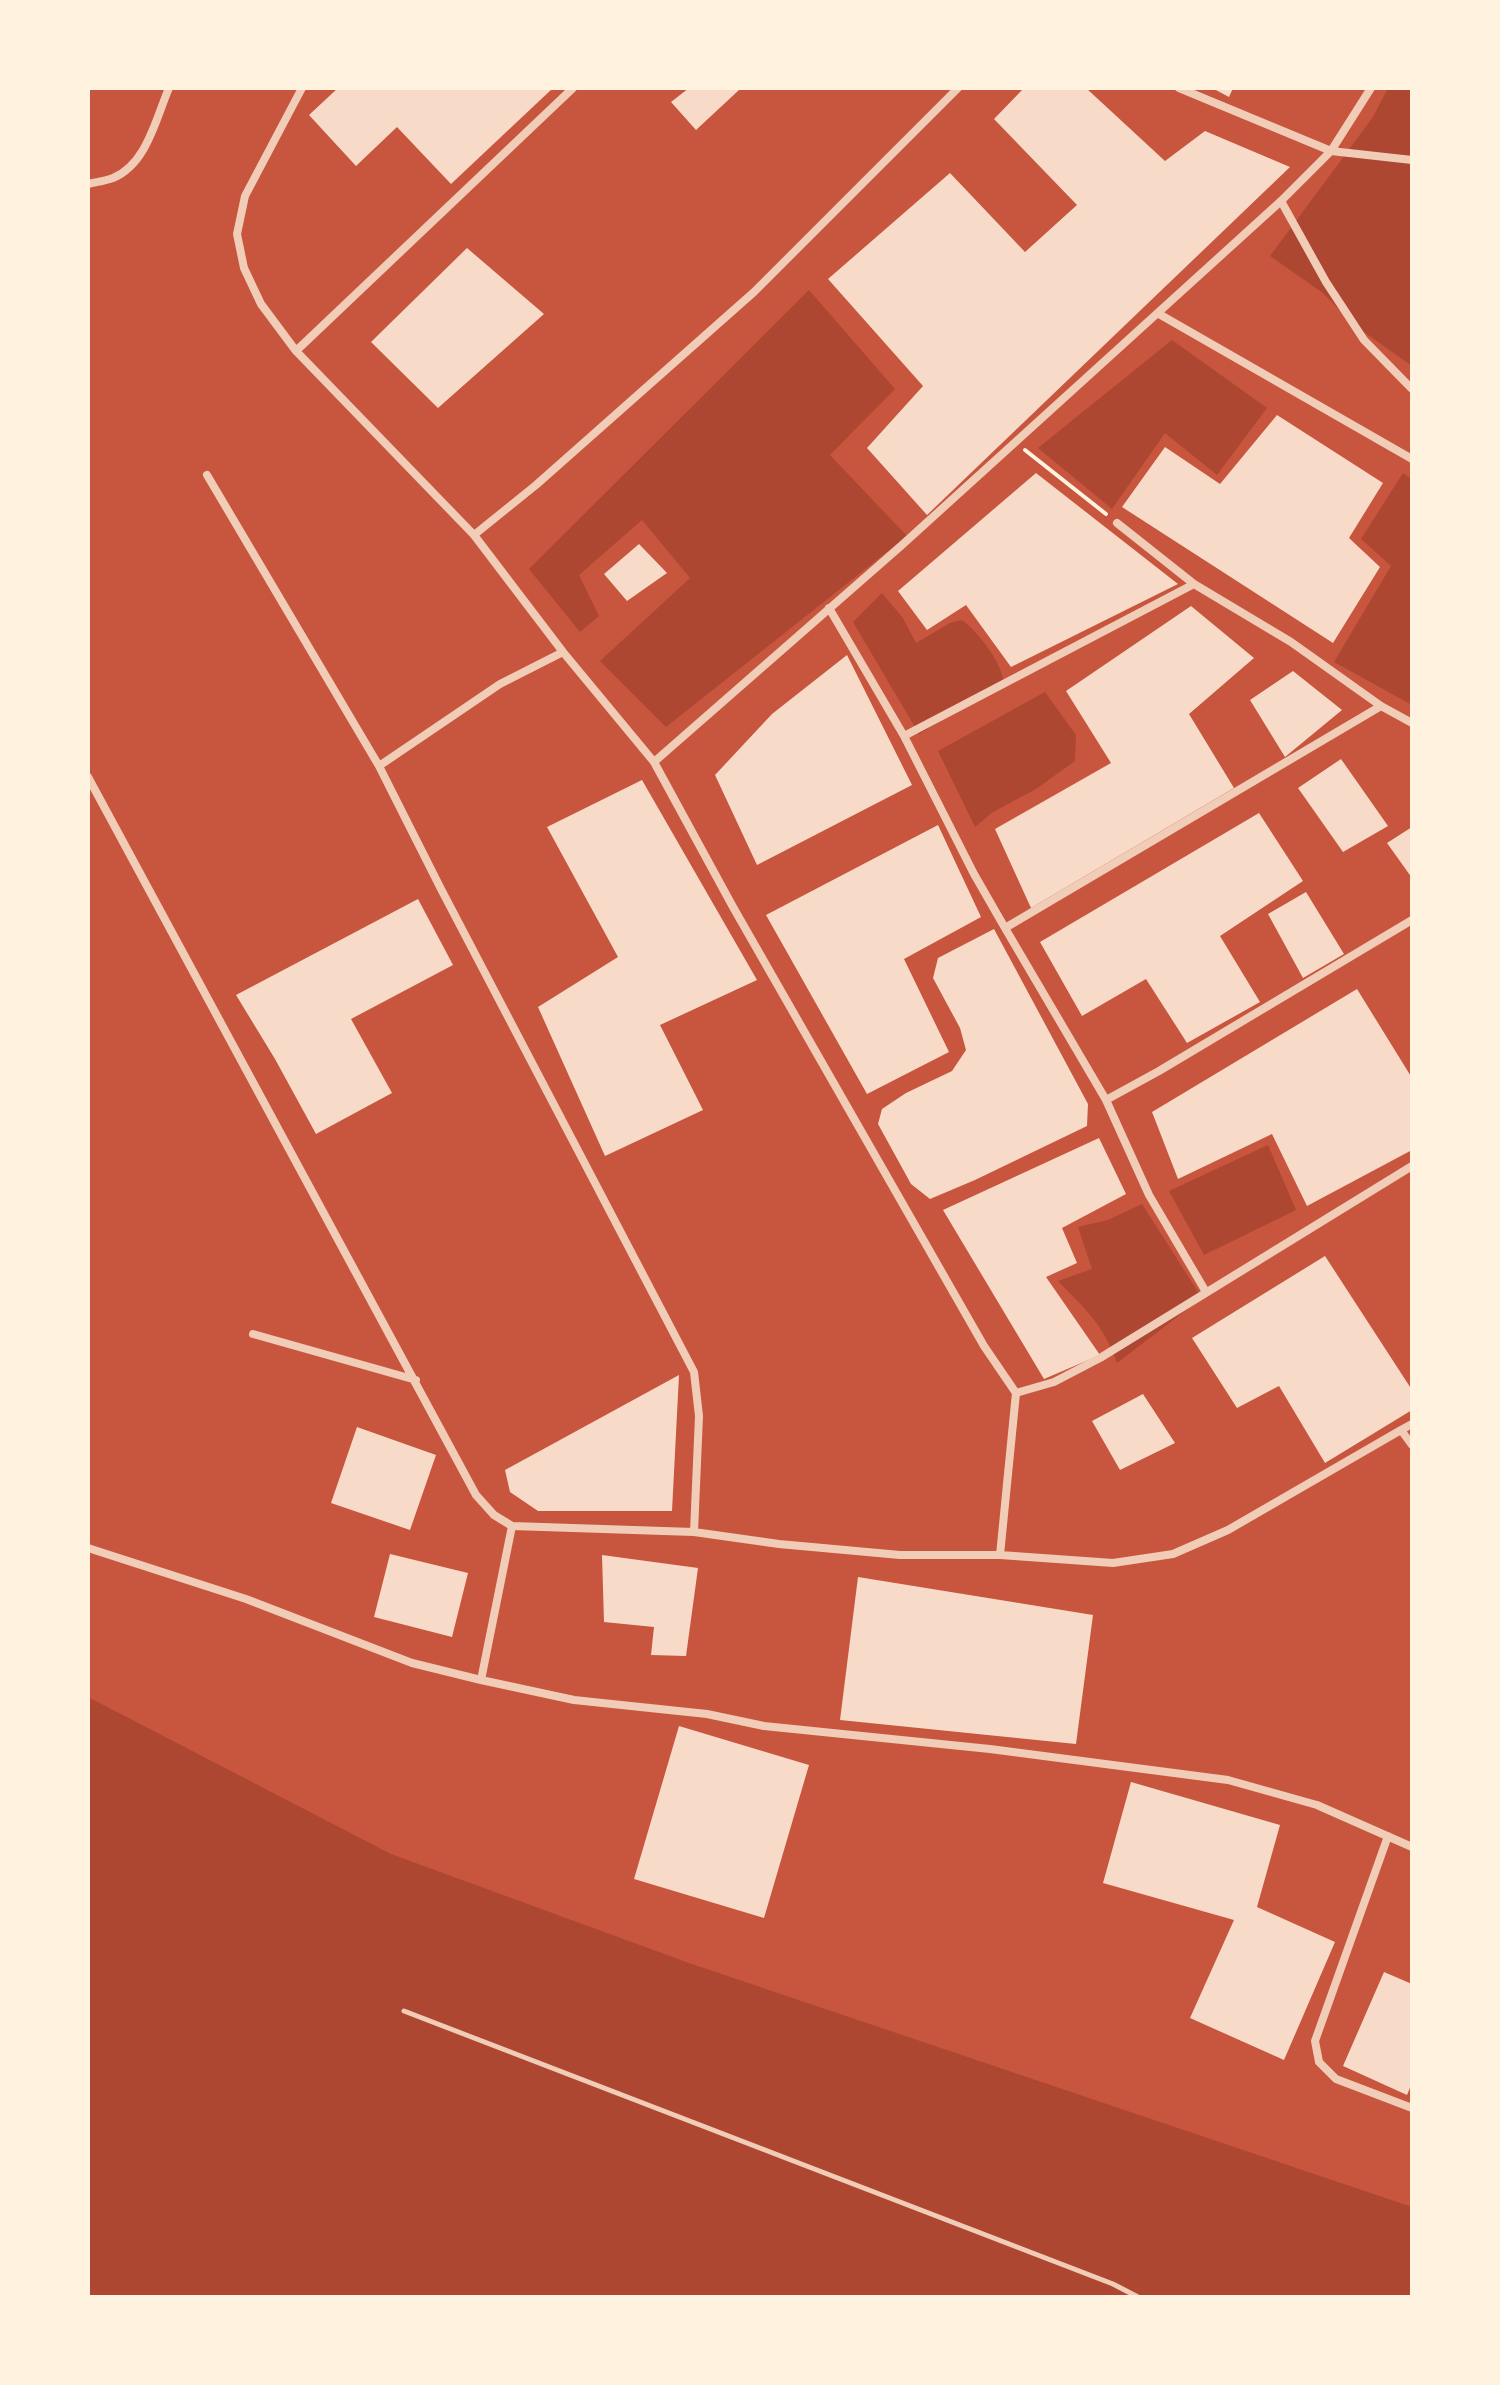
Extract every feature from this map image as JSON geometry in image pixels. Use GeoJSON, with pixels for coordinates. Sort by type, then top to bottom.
{"type":"FeatureCollection","features":[{"type":"Feature","properties":{"kind":"street"},"geometry":{"type":"LineString","coordinates":[[88,184],[115,177],[135,163],[150,136],[169,88]]}},
{"type":"Feature","properties":{"kind":"street"},"geometry":{"type":"LineString","coordinates":[[302,88],[245,196],[237,234],[244,268],[261,304],[296,351],[474,535],[563,652],[654,762],[733,907],[984,1346],[1016,1393],[1000,1555]]}},
{"type":"Feature","properties":{"kind":"street"},"geometry":{"type":"LineString","coordinates":[[296,351],[573,88]]}},
{"type":"Feature","properties":{"kind":"street"},"geometry":{"type":"LineString","coordinates":[[474,535],[536,485],[754,292],[958,88]]}},
{"type":"Feature","properties":{"kind":"street"},"geometry":{"type":"LineString","coordinates":[[1179,88],[1331,151],[1412,160]]}},
{"type":"Feature","properties":{"kind":"street"},"geometry":{"type":"LineString","coordinates":[[654,762],[1016,443],[1281,201],[1331,151],[1371,88]]}},
{"type":"Feature","properties":{"kind":"street"},"geometry":{"type":"LineString","coordinates":[[1281,201],[1326,282],[1364,340],[1412,389]]}},
{"type":"Feature","properties":{"kind":"street"},"geometry":{"type":"LineString","coordinates":[[1159,314],[1412,459]]}},
{"type":"Feature","properties":{"kind":"street"},"geometry":{"type":"LineString","coordinates":[[207,475],[379,766],[694,1372],[699,1416],[694,1532]]}},
{"type":"Feature","properties":{"kind":"street"},"geometry":{"type":"LineString","coordinates":[[1117,523],[1194,584],[1291,642],[1381,706],[1412,723]]}},
{"type":"Feature","properties":{"kind":"street"},"geometry":{"type":"LineString","coordinates":[[904,736],[1194,584]]}},
{"type":"Feature","properties":{"kind":"street"},"geometry":{"type":"LineString","coordinates":[[829,608],[904,736],[1005,928],[1106,1100],[1149,1195],[1206,1292]]}},
{"type":"Feature","properties":{"kind":"street"},"geometry":{"type":"LineString","coordinates":[[379,766],[500,684],[563,652]]}},
{"type":"Feature","properties":{"kind":"street"},"geometry":{"type":"LineString","coordinates":[[1005,928],[1381,706]]}},
{"type":"Feature","properties":{"kind":"street"},"geometry":{"type":"LineString","coordinates":[[88,777],[476,1495],[494,1515],[512,1526],[694,1532],[779,1544],[900,1555],[1000,1555],[1113,1563],[1173,1554],[1228,1530],[1412,1424]]}},
{"type":"Feature","properties":{"kind":"street"},"geometry":{"type":"LineString","coordinates":[[1106,1100],[1412,920]]}},
{"type":"Feature","properties":{"kind":"street"},"geometry":{"type":"LineString","coordinates":[[1016,1393],[1054,1382],[1100,1358],[1412,1166]]}},
{"type":"Feature","properties":{"kind":"street"},"geometry":{"type":"LineString","coordinates":[[253,1334],[416,1380]]}},
{"type":"Feature","properties":{"kind":"street"},"geometry":{"type":"LineString","coordinates":[[1401,1430],[1412,1445]]}},
{"type":"Feature","properties":{"kind":"street"},"geometry":{"type":"LineString","coordinates":[[481,1680],[512,1526]]}},
{"type":"Feature","properties":{"kind":"street"},"geometry":{"type":"LineString","coordinates":[[88,1548],[246,1599],[412,1663],[481,1680],[574,1700],[707,1714],[764,1726],[990,1749],[1228,1780],[1317,1805],[1412,1847]]}},
{"type":"Feature","properties":{"kind":"street"},"geometry":{"type":"LineString","coordinates":[[1388,1836],[1315,2041],[1319,2062],[1336,2079],[1412,2108]]}},
{"type":"Feature","properties":{"kind":"lane"},"geometry":{"type":"LineString","coordinates":[[404,2011],[1113,2284],[1138,2297]]}},
{"type":"Feature","properties":{"kind":"path"},"geometry":{"type":"LineString","coordinates":[[1016,443],[1117,523]]}},
{"type":"Feature","properties":{"kind":"shaded area"},"geometry":{"type":"Polygon","coordinates":[[[1388,88],[1412,88],[1412,366],[1354,325],[1323,293],[1270,256],[1373,117],[1388,88]]]}},
{"type":"Feature","properties":{"kind":"shaded area"},"geometry":{"type":"Polygon","coordinates":[[[809,290],[895,389],[830,455],[907,536],[666,727],[600,661],[690,578],[642,520],[579,575],[599,616],[580,632],[529,569],[809,290]]]}},
{"type":"Feature","properties":{"kind":"shaded area"},"geometry":{"type":"Polygon","coordinates":[[[1172,340],[1267,408],[1217,475],[1165,433],[1112,509],[1038,448],[1172,340]]]}},
{"type":"Feature","properties":{"kind":"shaded area"},"geometry":{"type":"Polygon","coordinates":[[[1403,473],[1412,479],[1412,705],[1334,662],[1391,566],[1361,539],[1403,473]]]}},
{"type":"Feature","properties":{"kind":"shaded area"},"geometry":{"type":"Polygon","coordinates":[[[882,593],[903,618],[916,643],[950,623],[962,620],[989,649],[1004,684],[919,734],[853,622],[882,593]]]}},
{"type":"Feature","properties":{"kind":"shaded area"},"geometry":{"type":"Polygon","coordinates":[[[1045,692],[1076,735],[1075,761],[1036,789],[993,812],[975,827],[938,751],[1045,692]]]}},
{"type":"Feature","properties":{"kind":"shaded area"},"geometry":{"type":"Polygon","coordinates":[[[1268,1145],[1296,1210],[1204,1255],[1169,1191],[1268,1145]]]}},
{"type":"Feature","properties":{"kind":"shaded area"},"geometry":{"type":"Polygon","coordinates":[[[1142,1204],[1202,1298],[1117,1363],[1100,1328],[1058,1281],[1092,1269],[1078,1227],[1108,1220],[1142,1204]]]}},
{"type":"Feature","properties":{"kind":"shaded area"},"geometry":{"type":"Polygon","coordinates":[[[88,1697],[391,1854],[689,1963],[1412,2207],[1412,2297],[88,2297],[88,1697]]]}},
{"type":"Feature","properties":{"kind":"building"},"geometry":{"type":"Polygon","coordinates":[[[338,88],[553,88],[451,184],[397,127],[356,166],[309,115],[338,88]]]}},
{"type":"Feature","properties":{"kind":"building"},"geometry":{"type":"Polygon","coordinates":[[[689,88],[739,90],[696,130],[671,102],[689,88]]]}},
{"type":"Feature","properties":{"kind":"building"},"geometry":{"type":"Polygon","coordinates":[[[1024,88],[1086,88],[1165,161],[1205,131],[1290,167],[927,515],[867,448],[923,386],[828,279],[950,173],[1025,252],[1077,205],[994,119],[1024,88]]]}},
{"type":"Feature","properties":{"kind":"building"},"geometry":{"type":"Polygon","coordinates":[[[1212,88],[1233,88],[1229,97],[1212,88]]]}},
{"type":"Feature","properties":{"kind":"building"},"geometry":{"type":"Polygon","coordinates":[[[467,248],[544,314],[438,408],[371,342],[467,248]]]}},
{"type":"Feature","properties":{"kind":"building"},"geometry":{"type":"Polygon","coordinates":[[[1277,415],[1383,483],[1349,538],[1380,567],[1333,643],[1122,507],[1165,447],[1220,484],[1277,415]]]}},
{"type":"Feature","properties":{"kind":"building"},"geometry":{"type":"Polygon","coordinates":[[[1036,473],[1178,584],[1011,667],[966,605],[927,630],[898,591],[1036,473]]]}},
{"type":"Feature","properties":{"kind":"building"},"geometry":{"type":"Polygon","coordinates":[[[639,544],[667,573],[627,601],[604,574],[639,544]]]}},
{"type":"Feature","properties":{"kind":"building"},"geometry":{"type":"Polygon","coordinates":[[[1191,606],[1254,658],[1189,714],[1234,788],[1031,908],[995,829],[1111,763],[1066,691],[1191,606]]]}},
{"type":"Feature","properties":{"kind":"building"},"geometry":{"type":"Polygon","coordinates":[[[847,655],[912,785],[757,865],[715,775],[772,714],[847,655]]]}},
{"type":"Feature","properties":{"kind":"building"},"geometry":{"type":"Polygon","coordinates":[[[1293,671],[1342,710],[1285,757],[1250,700],[1293,671]]]}},
{"type":"Feature","properties":{"kind":"building"},"geometry":{"type":"Polygon","coordinates":[[[1341,759],[1388,826],[1343,852],[1298,788],[1341,759]]]}},
{"type":"Feature","properties":{"kind":"building"},"geometry":{"type":"Polygon","coordinates":[[[642,780],[757,980],[660,1025],[703,1110],[605,1156],[538,1007],[618,957],[547,827],[642,780]]]}},
{"type":"Feature","properties":{"kind":"building"},"geometry":{"type":"Polygon","coordinates":[[[1259,813],[1303,881],[1220,936],[1260,1002],[1187,1043],[1146,979],[1082,1016],[1040,942],[1259,813]]]}},
{"type":"Feature","properties":{"kind":"building"},"geometry":{"type":"Polygon","coordinates":[[[938,825],[981,917],[904,959],[949,1052],[867,1094],[766,915],[938,825]]]}},
{"type":"Feature","properties":{"kind":"building"},"geometry":{"type":"Polygon","coordinates":[[[1412,827],[1412,878],[1387,843],[1412,827]]]}},
{"type":"Feature","properties":{"kind":"building"},"geometry":{"type":"Polygon","coordinates":[[[1306,892],[1344,954],[1303,978],[1268,914],[1306,892]]]}},
{"type":"Feature","properties":{"kind":"building"},"geometry":{"type":"Polygon","coordinates":[[[418,899],[453,965],[351,1019],[392,1093],[316,1134],[236,995],[418,899]]]}},
{"type":"Feature","properties":{"kind":"building"},"geometry":{"type":"Polygon","coordinates":[[[994,929],[1088,1104],[1087,1126],[930,1199],[911,1184],[878,1124],[882,1109],[906,1093],[952,1071],[966,1050],[960,1028],[933,978],[938,958],[994,929]]]}},
{"type":"Feature","properties":{"kind":"building"},"geometry":{"type":"Polygon","coordinates":[[[1357,989],[1412,1078],[1412,1150],[1307,1206],[1272,1134],[1178,1179],[1152,1112],[1357,989]]]}},
{"type":"Feature","properties":{"kind":"building"},"geometry":{"type":"Polygon","coordinates":[[[1099,1138],[1126,1194],[1062,1228],[1077,1263],[1046,1277],[1100,1355],[1044,1379],[943,1210],[1099,1138]]]}},
{"type":"Feature","properties":{"kind":"building"},"geometry":{"type":"Polygon","coordinates":[[[1325,1256],[1412,1390],[1412,1410],[1325,1463],[1279,1386],[1237,1408],[1192,1338],[1325,1256]]]}},
{"type":"Feature","properties":{"kind":"building"},"geometry":{"type":"Polygon","coordinates":[[[679,1375],[672,1511],[538,1511],[510,1492],[505,1470],[679,1375]]]}},
{"type":"Feature","properties":{"kind":"building"},"geometry":{"type":"Polygon","coordinates":[[[1143,1394],[1175,1443],[1120,1470],[1092,1421],[1143,1394]]]}},
{"type":"Feature","properties":{"kind":"building"},"geometry":{"type":"Polygon","coordinates":[[[357,1427],[436,1455],[410,1530],[331,1503],[357,1427]]]}},
{"type":"Feature","properties":{"kind":"building"},"geometry":{"type":"Polygon","coordinates":[[[390,1554],[468,1573],[452,1637],[374,1617],[390,1554]]]}},
{"type":"Feature","properties":{"kind":"building"},"geometry":{"type":"Polygon","coordinates":[[[602,1555],[698,1568],[686,1656],[651,1655],[654,1627],[604,1622],[602,1555]]]}},
{"type":"Feature","properties":{"kind":"building"},"geometry":{"type":"Polygon","coordinates":[[[858,1577],[1093,1615],[1076,1744],[840,1720],[858,1577]]]}},
{"type":"Feature","properties":{"kind":"building"},"geometry":{"type":"Polygon","coordinates":[[[679,1726],[809,1765],[764,1918],[634,1879],[679,1726]]]}},
{"type":"Feature","properties":{"kind":"building"},"geometry":{"type":"Polygon","coordinates":[[[1131,1782],[1280,1825],[1257,1907],[1335,1942],[1284,2060],[1190,2018],[1234,1920],[1103,1883],[1131,1782]]]}},
{"type":"Feature","properties":{"kind":"building"},"geometry":{"type":"Polygon","coordinates":[[[1384,1972],[1412,1984],[1412,2083],[1407,2095],[1343,2066],[1384,1972]]]}}]}
